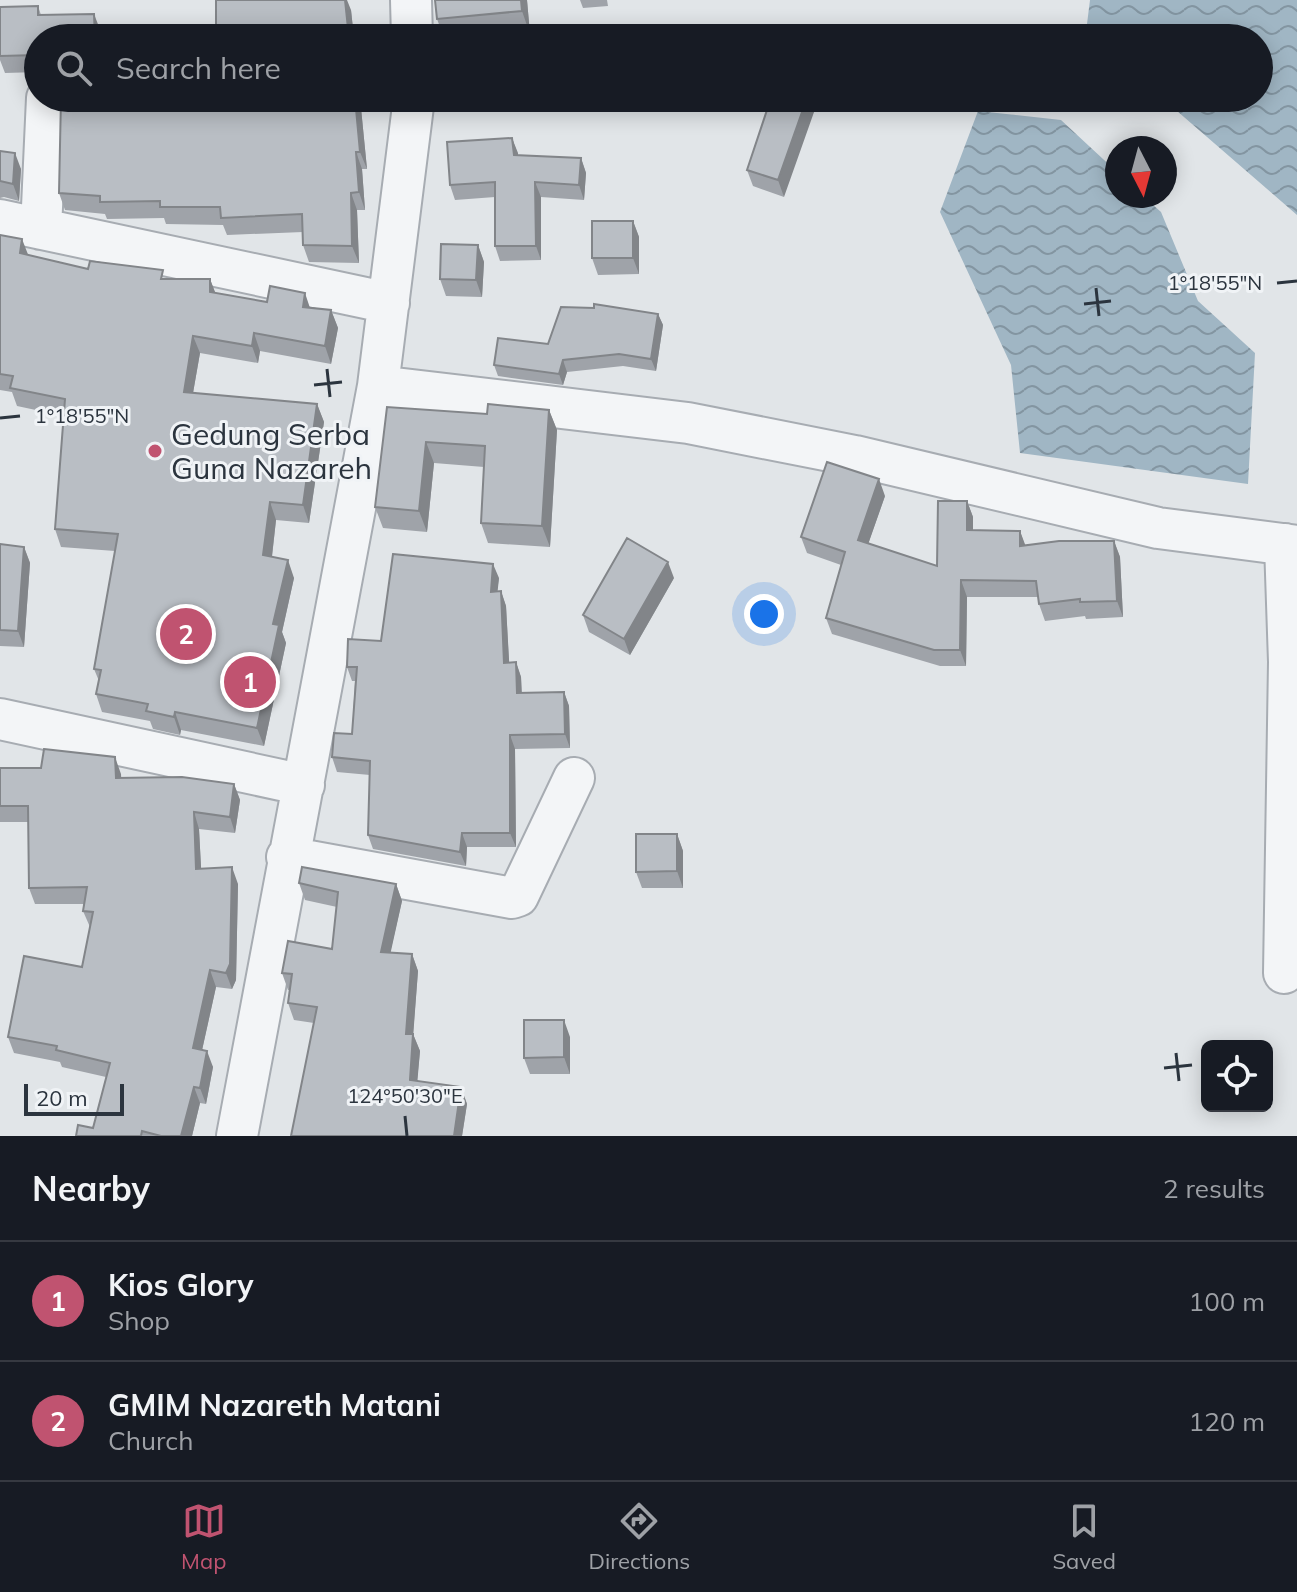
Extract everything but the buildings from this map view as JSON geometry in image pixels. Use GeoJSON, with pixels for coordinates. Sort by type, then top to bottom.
{"type":"FeatureCollection","features":[{"type":"Feature","properties":{"kind":"street"},"geometry":{"type":"LineString","coordinates":[[411,0],[412,24]]}},
{"type":"Feature","properties":{"kind":"street"},"geometry":{"type":"LineString","coordinates":[[41,229],[46,112]]}},
{"type":"Feature","properties":{"kind":"street"},"geometry":{"type":"LineString","coordinates":[[237,1136],[287,857],[304,785],[378,386],[412,112]]}},
{"type":"Feature","properties":{"kind":"street"},"geometry":{"type":"LineString","coordinates":[[0,220],[389,303]]}},
{"type":"Feature","properties":{"kind":"street"},"geometry":{"type":"LineString","coordinates":[[378,386],[688,423],[855,456],[1158,528],[1291,545],[1284,973]]}},
{"type":"Feature","properties":{"kind":"street"},"geometry":{"type":"LineString","coordinates":[[0,719],[304,785]]}},
{"type":"Feature","properties":{"kind":"street"},"geometry":{"type":"LineString","coordinates":[[287,857],[512,898],[518,896],[574,778]]}},
{"type":"Feature","properties":{"kind":"water"},"geometry":{"type":"Polygon","coordinates":[[[1090,0],[1297,0],[1297,215],[1178,112],[1273,112],[1273,24],[1087,24],[1090,0]]]}},
{"type":"Feature","properties":{"kind":"water"},"geometry":{"type":"Polygon","coordinates":[[[978,112],[1061,120],[1105,161],[1105,208],[1156,208],[1161,212],[1198,301],[1255,353],[1248,484],[1020,453],[1011,365],[940,212],[978,112]]]}},
{"type":"Feature","properties":{"kind":"place","name":"Gedung Serba Guna Nazareh"},"geometry":{"type":"Point","coordinates":[155,451]}},
{"type":"Feature","properties":{"kind":"place","name":"GMIM Nazareth Matani"},"geometry":{"type":"Point","coordinates":[186,634]}},
{"type":"Feature","properties":{"kind":"place","name":"Kios Glory"},"geometry":{"type":"Point","coordinates":[250,682]}}]}
